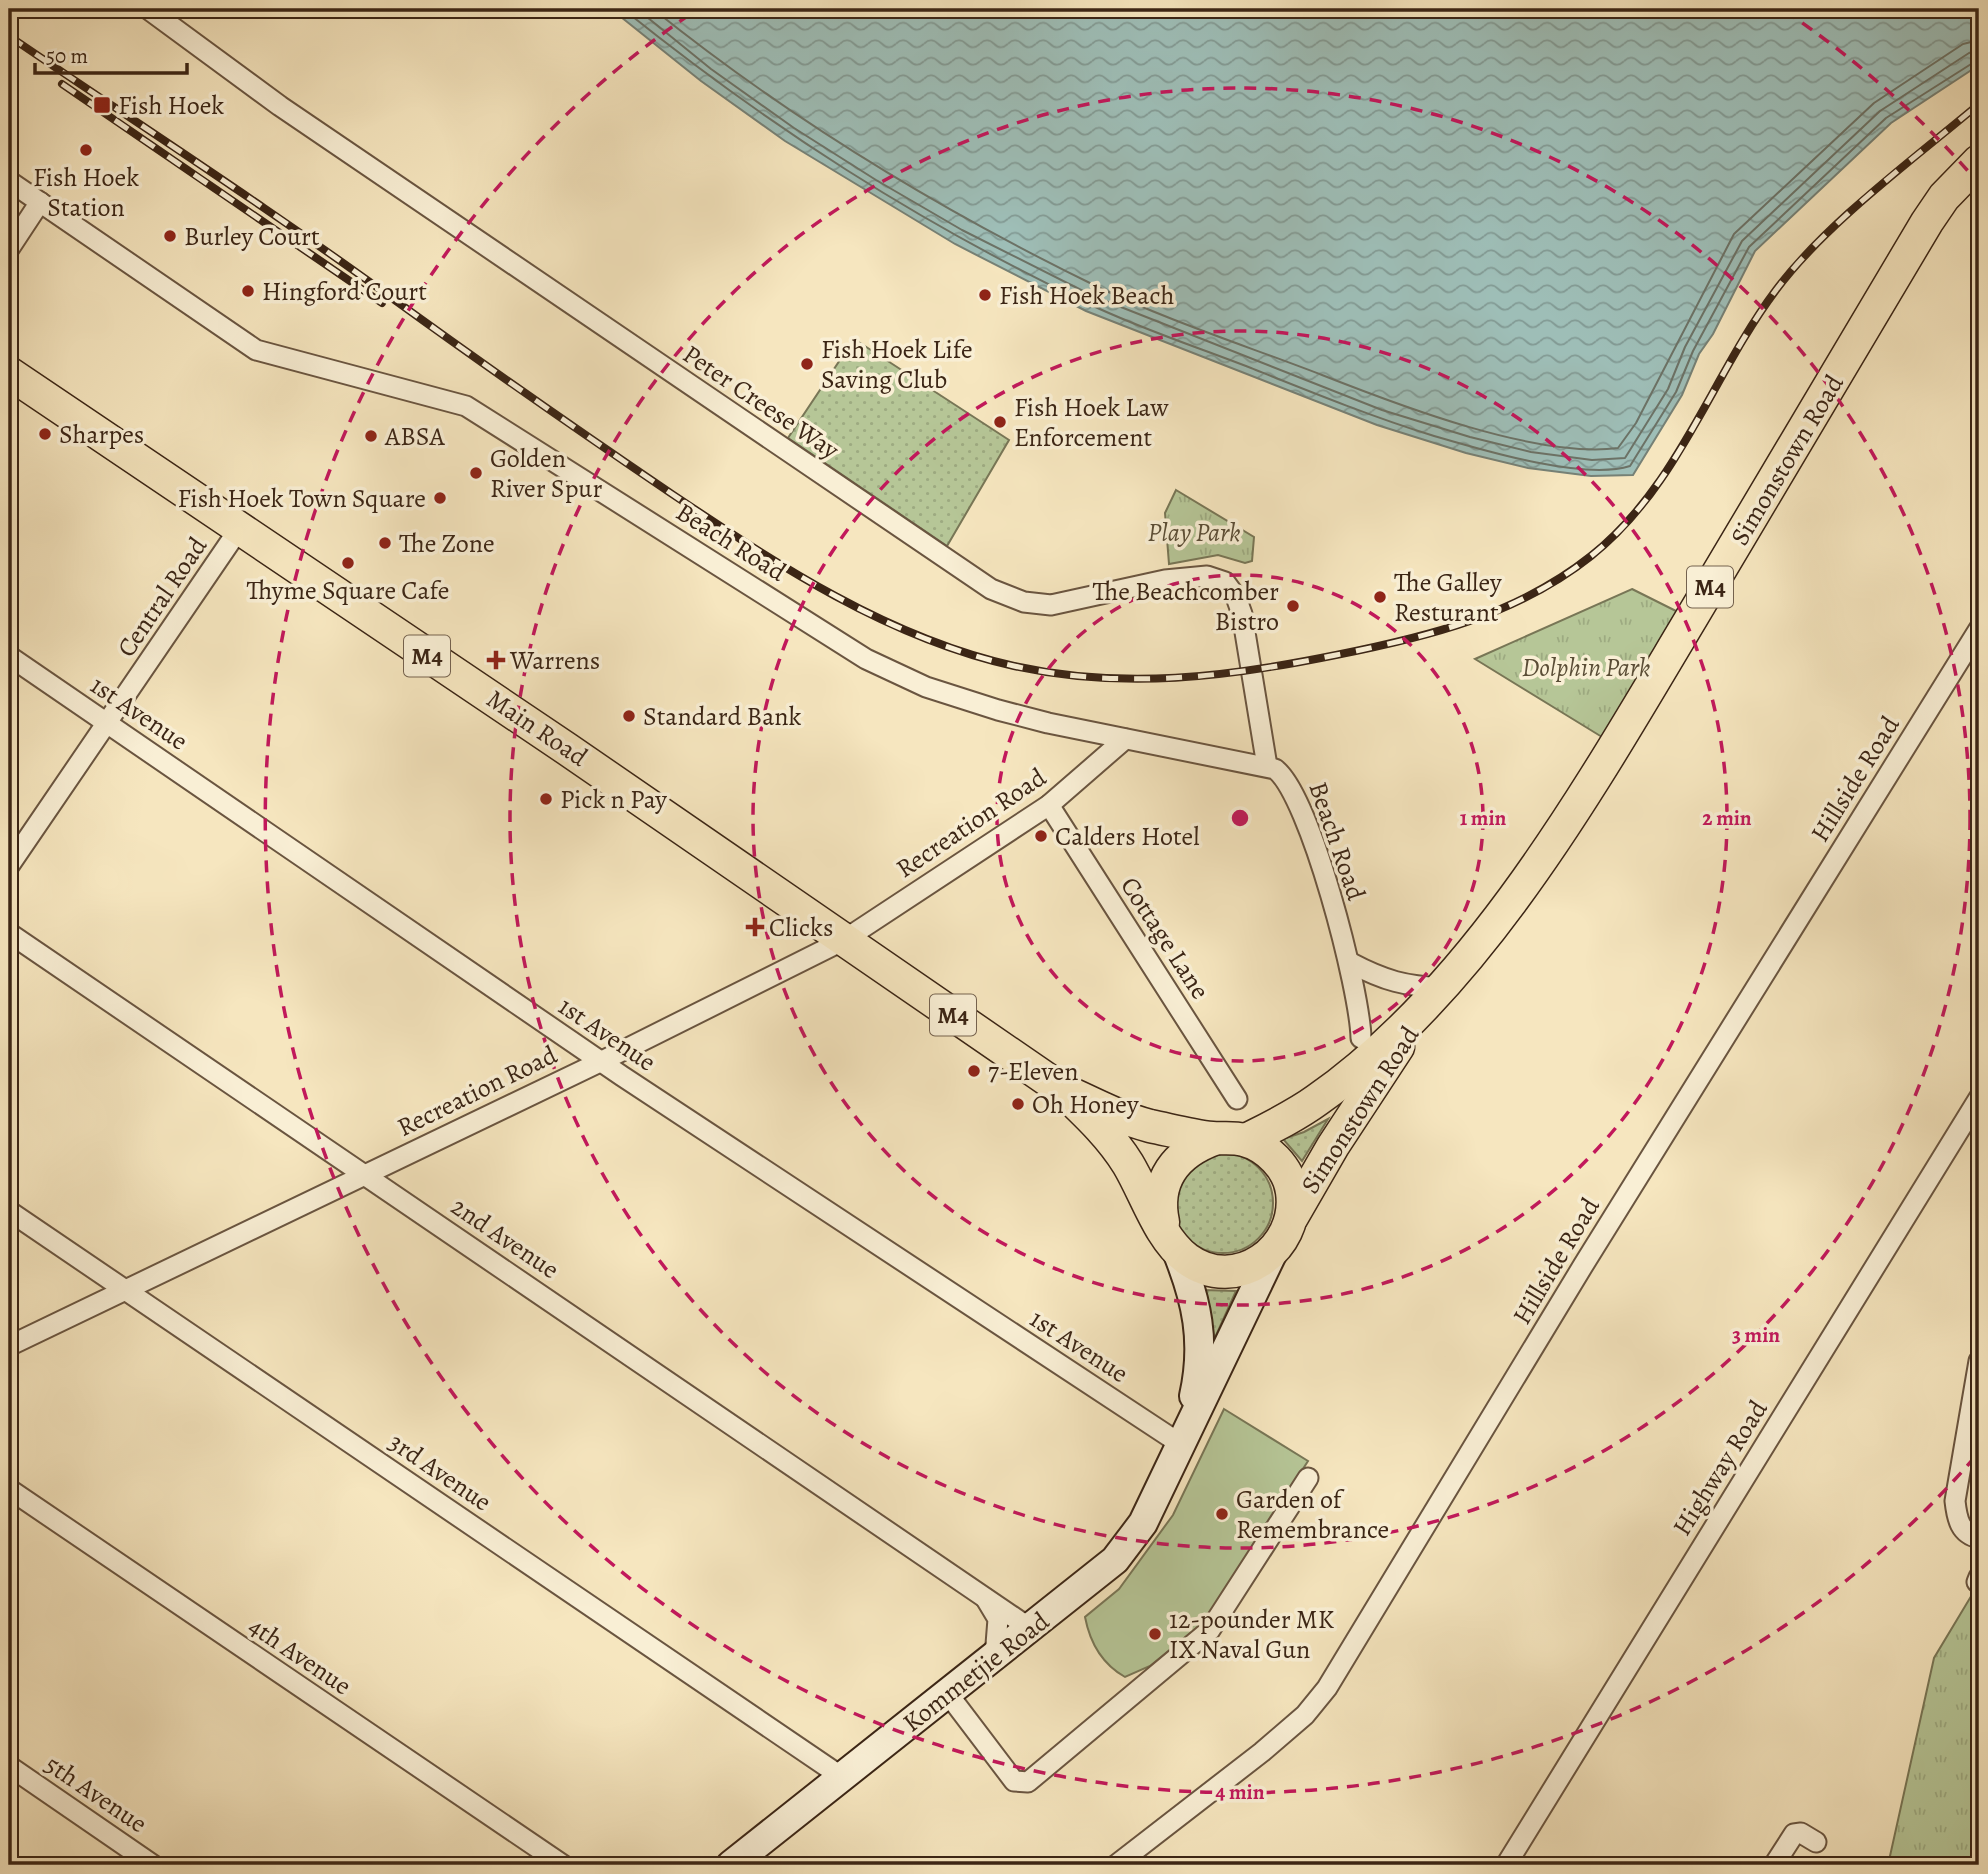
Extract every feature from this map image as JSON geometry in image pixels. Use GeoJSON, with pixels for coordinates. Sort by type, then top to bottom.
{"type":"FeatureCollection","features":[{"type":"Feature","properties":{"kind":"main road","name":"Simonstown Road"},"geometry":{"type":"LineString","coordinates":[[1292,1217],[1333,1146],[1436,995],[1581,802],[1927,222],[1944,197],[1979,161]]}},
{"type":"Feature","properties":{"kind":"main road","name":"Main Road"},"geometry":{"type":"LineString","coordinates":[[9,373],[568,749],[1061,1089],[1114,1143],[1170,1239],[1201,1267],[1226,1272],[1250,1268],[1272,1254]]}},
{"type":"Feature","properties":{"kind":"main road","name":"Simonstown Road"},"geometry":{"type":"LineString","coordinates":[[1246,1140],[1316,1101],[1436,995]]}},
{"type":"Feature","properties":{"kind":"main road","name":"Main Road"},"geometry":{"type":"LineString","coordinates":[[1061,1089],[1135,1121],[1214,1139],[1246,1140]]}},
{"type":"Feature","properties":{"kind":"main road","name":"Main Road"},"geometry":{"type":"LineString","coordinates":[[1170,1239],[1160,1207],[1163,1182],[1175,1162],[1191,1147],[1214,1139]]}},
{"type":"Feature","properties":{"kind":"main road"},"geometry":{"type":"LineString","coordinates":[[1246,1140],[1268,1152],[1284,1169],[1292,1191],[1292,1217]]}},
{"type":"Feature","properties":{"kind":"main road","name":"M4"},"geometry":{"type":"LineString","coordinates":[[1272,1254],[1285,1238],[1292,1217]]}},
{"type":"Feature","properties":{"kind":"main road","name":"Kommetjie Road"},"geometry":{"type":"LineString","coordinates":[[1170,1239],[1196,1313],[1201,1359],[1182,1445]]}},
{"type":"Feature","properties":{"kind":"main road","name":"Kommetjie Road"},"geometry":{"type":"LineString","coordinates":[[731,1865],[1115,1560],[1143,1523],[1272,1254]]}},
{"type":"Feature","properties":{"kind":"street","name":"Peter Creese Way"},"geometry":{"type":"LineString","coordinates":[[148,9],[280,106],[998,593],[1024,602],[1051,605],[1165,580],[1207,576],[1225,582],[1236,597],[1242,614],[1267,766]]}},
{"type":"Feature","properties":{"kind":"street","name":"Beach Road"},"geometry":{"type":"LineString","coordinates":[[9,181],[256,349],[449,401],[479,413],[882,668],[926,687],[998,710],[1125,739],[1267,766],[1286,777],[1297,796],[1351,963],[1361,1038]]}},
{"type":"Feature","properties":{"kind":"street"},"geometry":{"type":"LineString","coordinates":[[9,249],[40,202]]}},
{"type":"Feature","properties":{"kind":"street","name":"Central Road"},"geometry":{"type":"LineString","coordinates":[[9,866],[239,529]]}},
{"type":"Feature","properties":{"kind":"street","name":"Hillside Road"},"geometry":{"type":"LineString","coordinates":[[1116,1865],[1262,1752],[1305,1715],[1327,1688],[1584,1264],[1979,629]]}},
{"type":"Feature","properties":{"kind":"street","name":"1st Avenue"},"geometry":{"type":"LineString","coordinates":[[9,656],[600,1062],[1182,1445]]}},
{"type":"Feature","properties":{"kind":"street","name":"Recreation Road"},"geometry":{"type":"LineString","coordinates":[[9,1346],[600,1062],[844,940],[1049,805],[1125,739]]}},
{"type":"Feature","properties":{"kind":"street","name":"Cottage Lane"},"geometry":{"type":"LineString","coordinates":[[1049,805],[1237,1099]]}},
{"type":"Feature","properties":{"kind":"street","name":"2nd Avenue"},"geometry":{"type":"LineString","coordinates":[[9,933],[972,1586],[1031,1629]]}},
{"type":"Feature","properties":{"kind":"street"},"geometry":{"type":"LineString","coordinates":[[1351,963],[1384,980],[1436,995]]}},
{"type":"Feature","properties":{"kind":"street","name":"Highway Road"},"geometry":{"type":"LineString","coordinates":[[1506,1865],[1979,1098]]}},
{"type":"Feature","properties":{"kind":"street","name":"3rd Avenue"},"geometry":{"type":"LineString","coordinates":[[9,1211],[842,1777]]}},
{"type":"Feature","properties":{"kind":"street"},"geometry":{"type":"LineString","coordinates":[[1979,1361],[1955,1501],[1958,1524],[1971,1536],[1979,1538]]}},
{"type":"Feature","properties":{"kind":"street"},"geometry":{"type":"LineString","coordinates":[[948,1694],[1014,1781],[1028,1782],[1210,1630],[1308,1478]]}},
{"type":"Feature","properties":{"kind":"street","name":"4th Avenue"},"geometry":{"type":"LineString","coordinates":[[9,1489],[563,1865]]}},
{"type":"Feature","properties":{"kind":"street","name":"2nd Avenue"},"geometry":{"type":"LineString","coordinates":[[972,1586],[988,1602],[998,1619],[995,1657]]}},
{"type":"Feature","properties":{"kind":"street","name":"5th Avenue"},"geometry":{"type":"LineString","coordinates":[[9,1766],[153,1865]]}},
{"type":"Feature","properties":{"kind":"street"},"geometry":{"type":"LineString","coordinates":[[1774,1865],[1794,1834],[1801,1833],[1816,1842]]}},
{"type":"Feature","properties":{"kind":"green space"},"geometry":{"type":"Polygon","coordinates":[[[854,339],[1009,440],[947,546],[788,438],[854,339]]]}},
{"type":"Feature","properties":{"kind":"green space","name":"Play Park"},"geometry":{"type":"Polygon","coordinates":[[[1176,490],[1254,537],[1252,561],[1245,563],[1218,555],[1169,564],[1165,513],[1176,490]]]}},
{"type":"Feature","properties":{"kind":"green space","name":"Dolphin Park"},"geometry":{"type":"Polygon","coordinates":[[[1632,589],[1680,613],[1602,737],[1475,659],[1632,589]]]}},
{"type":"Feature","properties":{"kind":"green space"},"geometry":{"type":"Polygon","coordinates":[[[1328,1119],[1302,1161],[1283,1139],[1304,1132],[1328,1119]]]}},
{"type":"Feature","properties":{"kind":"green space"},"geometry":{"type":"Polygon","coordinates":[[[1223,1153],[1242,1157],[1259,1167],[1269,1184],[1273,1203],[1269,1222],[1259,1239],[1242,1249],[1223,1253],[1204,1249],[1187,1239],[1177,1222],[1173,1203],[1177,1184],[1187,1167],[1204,1157],[1223,1153]]]}},
{"type":"Feature","properties":{"kind":"green space"},"geometry":{"type":"Polygon","coordinates":[[[1203,1290],[1236,1291],[1213,1342],[1203,1290]]]}},
{"type":"Feature","properties":{"kind":"green space"},"geometry":{"type":"Polygon","coordinates":[[[1224,1409],[1308,1461],[1204,1622],[1150,1666],[1125,1677],[1110,1666],[1098,1652],[1085,1617],[1119,1589],[1173,1515],[1224,1409]]]}},
{"type":"Feature","properties":{"kind":"green space"},"geometry":{"type":"Polygon","coordinates":[[[1979,1583],[1979,1865],[1888,1865],[1934,1658],[1979,1583]]]}},
{"type":"Feature","properties":{"kind":"water"},"geometry":{"type":"Polygon","coordinates":[[[611,9],[1979,9],[1979,65],[1891,123],[1755,251],[1713,334],[1699,354],[1682,395],[1633,475],[1591,476],[1528,468],[1466,453],[1377,425],[1086,311],[955,244],[785,141],[701,81],[611,9]]]}},
{"type":"Feature","properties":{"kind":"railway"},"geometry":{"type":"LineString","coordinates":[[9,36],[301,233],[637,470],[794,572],[878,618],[967,653],[1014,666],[1095,678],[1175,678],[1215,674],[1296,663],[1370,648],[1470,621],[1502,609],[1563,576],[1591,556],[1622,528],[1648,497],[1671,464],[1753,324],[1796,265],[1872,192],[1979,104]]}},
{"type":"Feature","properties":{"kind":"railway"},"geometry":{"type":"LineString","coordinates":[[62,84],[382,303]]}},
{"type":"Feature","properties":{"kind":"place","name":"Fish Hoek"},"geometry":{"type":"Point","coordinates":[102,105]}},
{"type":"Feature","properties":{"kind":"place","name":"Fish Hoek Station"},"geometry":{"type":"Point","coordinates":[86,150]}},
{"type":"Feature","properties":{"kind":"place","name":"Burley Court"},"geometry":{"type":"Point","coordinates":[170,236]}},
{"type":"Feature","properties":{"kind":"place","name":"Hingford Court"},"geometry":{"type":"Point","coordinates":[248,291]}},
{"type":"Feature","properties":{"kind":"place","name":"Fish Hoek Beach"},"geometry":{"type":"Point","coordinates":[985,295]}},
{"type":"Feature","properties":{"kind":"place","name":"Fish Hoek Life Saving Club"},"geometry":{"type":"Point","coordinates":[807,364]}},
{"type":"Feature","properties":{"kind":"place","name":"Fish Hoek Law Enforcement"},"geometry":{"type":"Point","coordinates":[1000,422]}},
{"type":"Feature","properties":{"kind":"place","name":"Sharpes"},"geometry":{"type":"Point","coordinates":[45,434]}},
{"type":"Feature","properties":{"kind":"place","name":"ABSA"},"geometry":{"type":"Point","coordinates":[371,436]}},
{"type":"Feature","properties":{"kind":"place","name":"Golden River Spur"},"geometry":{"type":"Point","coordinates":[476,473]}},
{"type":"Feature","properties":{"kind":"place","name":"Fish Hoek Town Square"},"geometry":{"type":"Point","coordinates":[440,498]}},
{"type":"Feature","properties":{"kind":"place","name":"The Zone"},"geometry":{"type":"Point","coordinates":[385,543]}},
{"type":"Feature","properties":{"kind":"place","name":"Thyme Square Cafe"},"geometry":{"type":"Point","coordinates":[348,563]}},
{"type":"Feature","properties":{"kind":"place","name":"The Galley Resturant"},"geometry":{"type":"Point","coordinates":[1380,597]}},
{"type":"Feature","properties":{"kind":"place","name":"The Beachcomber Bistro"},"geometry":{"type":"Point","coordinates":[1293,606]}},
{"type":"Feature","properties":{"kind":"place","name":"Warrens"},"geometry":{"type":"Point","coordinates":[496,660]}},
{"type":"Feature","properties":{"kind":"place","name":"Standard Bank"},"geometry":{"type":"Point","coordinates":[629,716]}},
{"type":"Feature","properties":{"kind":"place","name":"Pick n Pay"},"geometry":{"type":"Point","coordinates":[546,799]}},
{"type":"Feature","properties":{"kind":"place","name":"Calders Hotel"},"geometry":{"type":"Point","coordinates":[1041,836]}},
{"type":"Feature","properties":{"kind":"place","name":"Clicks"},"geometry":{"type":"Point","coordinates":[755,927]}},
{"type":"Feature","properties":{"kind":"place","name":"7-Eleven"},"geometry":{"type":"Point","coordinates":[974,1071]}},
{"type":"Feature","properties":{"kind":"place","name":"Oh Honey"},"geometry":{"type":"Point","coordinates":[1018,1104]}},
{"type":"Feature","properties":{"kind":"place","name":"Garden of Remembrance"},"geometry":{"type":"Point","coordinates":[1222,1514]}},
{"type":"Feature","properties":{"kind":"place","name":"12-pounder MK IX Naval Gun"},"geometry":{"type":"Point","coordinates":[1155,1634]}}]}
